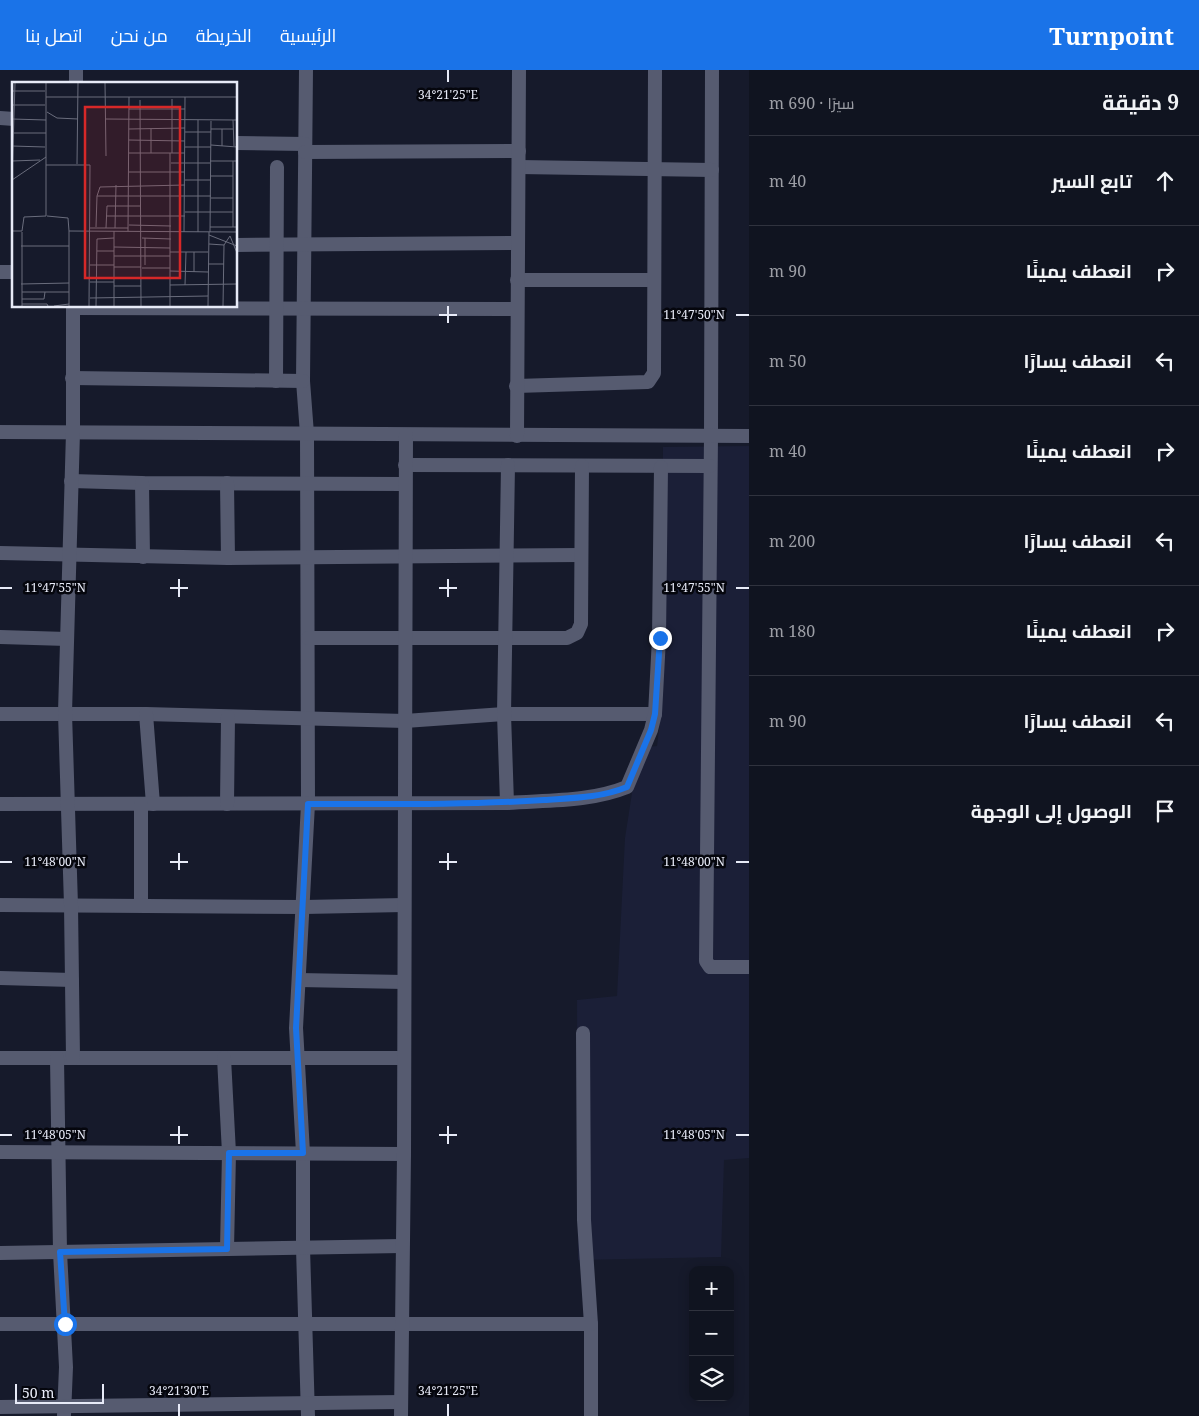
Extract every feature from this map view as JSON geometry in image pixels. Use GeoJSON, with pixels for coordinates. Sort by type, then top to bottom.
{"type":"FeatureCollection","features":[{"type":"Feature","properties":{"kind":"street"},"geometry":{"type":"LineString","coordinates":[[306,70],[303,381],[306,434],[309,717],[304,907],[296,1028],[303,1153],[303,1248],[308,1410]]}},
{"type":"Feature","properties":{"kind":"street"},"geometry":{"type":"LineString","coordinates":[[517,436],[516,308],[519,70]]}},
{"type":"Feature","properties":{"kind":"street"},"geometry":{"type":"LineString","coordinates":[[516,386],[648,382],[654,373],[655,70]]}},
{"type":"Feature","properties":{"kind":"street"},"geometry":{"type":"LineString","coordinates":[[712,70],[706,961],[710,967],[749,967]]}},
{"type":"Feature","properties":{"kind":"street"},"geometry":{"type":"LineString","coordinates":[[238,143],[305,148],[519,151]]}},
{"type":"Feature","properties":{"kind":"street"},"geometry":{"type":"LineString","coordinates":[[276,381],[277,167]]}},
{"type":"Feature","properties":{"kind":"street"},"geometry":{"type":"LineString","coordinates":[[519,167],[712,170]]}},
{"type":"Feature","properties":{"kind":"street"},"geometry":{"type":"LineString","coordinates":[[238,245],[518,243]]}},
{"type":"Feature","properties":{"kind":"street"},"geometry":{"type":"LineString","coordinates":[[517,280],[654,280]]}},
{"type":"Feature","properties":{"kind":"street"},"geometry":{"type":"LineString","coordinates":[[73,308],[73,432],[65,714],[72,905],[73,1058]]}},
{"type":"Feature","properties":{"kind":"street"},"geometry":{"type":"LineString","coordinates":[[141,308],[277,310],[516,308]]}},
{"type":"Feature","properties":{"kind":"street"},"geometry":{"type":"LineString","coordinates":[[72,378],[303,381]]}},
{"type":"Feature","properties":{"kind":"street"},"geometry":{"type":"LineString","coordinates":[[0,432],[749,436]]}},
{"type":"Feature","properties":{"kind":"street"},"geometry":{"type":"LineString","coordinates":[[0,1407],[64,1412],[401,1409],[404,1154],[404,556],[406,435]]}},
{"type":"Feature","properties":{"kind":"street"},"geometry":{"type":"LineString","coordinates":[[405,465],[710,466]]}},
{"type":"Feature","properties":{"kind":"street"},"geometry":{"type":"LineString","coordinates":[[507,803],[504,714],[508,465]]}},
{"type":"Feature","properties":{"kind":"street"},"geometry":{"type":"LineString","coordinates":[[308,638],[567,638],[577,633],[581,624],[582,466]]}},
{"type":"Feature","properties":{"kind":"street"},"geometry":{"type":"LineString","coordinates":[[0,804],[507,803],[610,794],[627,787],[651,730],[655,714],[660,638],[661,467]]}},
{"type":"Feature","properties":{"kind":"street"},"geometry":{"type":"LineString","coordinates":[[71,481],[405,484]]}},
{"type":"Feature","properties":{"kind":"street"},"geometry":{"type":"LineString","coordinates":[[142,483],[143,557]]}},
{"type":"Feature","properties":{"kind":"street"},"geometry":{"type":"LineString","coordinates":[[227,483],[228,558]]}},
{"type":"Feature","properties":{"kind":"street"},"geometry":{"type":"LineString","coordinates":[[0,554],[228,558],[582,555]]}},
{"type":"Feature","properties":{"kind":"street"},"geometry":{"type":"LineString","coordinates":[[0,637],[67,639]]}},
{"type":"Feature","properties":{"kind":"street"},"geometry":{"type":"LineString","coordinates":[[0,714],[146,714],[405,721],[504,714],[655,714]]}},
{"type":"Feature","properties":{"kind":"street"},"geometry":{"type":"LineString","coordinates":[[142,905],[148,804],[146,714]]}},
{"type":"Feature","properties":{"kind":"street"},"geometry":{"type":"LineString","coordinates":[[227,804],[228,717]]}},
{"type":"Feature","properties":{"kind":"street"},"geometry":{"type":"LineString","coordinates":[[0,905],[304,907],[404,905]]}},
{"type":"Feature","properties":{"kind":"street"},"geometry":{"type":"LineString","coordinates":[[0,978],[72,980]]}},
{"type":"Feature","properties":{"kind":"street"},"geometry":{"type":"LineString","coordinates":[[298,980],[404,982]]}},
{"type":"Feature","properties":{"kind":"street"},"geometry":{"type":"LineString","coordinates":[[583,1033],[584,1220],[591,1324],[591,1416]]}},
{"type":"Feature","properties":{"kind":"street"},"geometry":{"type":"LineString","coordinates":[[0,1058],[404,1058]]}},
{"type":"Feature","properties":{"kind":"street"},"geometry":{"type":"LineString","coordinates":[[57,1058],[60,1252],[65,1324],[64,1412]]}},
{"type":"Feature","properties":{"kind":"street"},"geometry":{"type":"LineString","coordinates":[[224,1058],[229,1153],[227,1249]]}},
{"type":"Feature","properties":{"kind":"street"},"geometry":{"type":"LineString","coordinates":[[0,1152],[404,1154]]}},
{"type":"Feature","properties":{"kind":"street"},"geometry":{"type":"LineString","coordinates":[[0,1253],[402,1246]]}},
{"type":"Feature","properties":{"kind":"street"},"geometry":{"type":"LineString","coordinates":[[0,1324],[591,1324]]}},
{"type":"Feature","properties":{"kind":"shaded area"},"geometry":{"type":"Polygon","coordinates":[[[749,446],[749,1158],[724,1160],[721,1257],[578,1260],[577,1000],[617,996],[625,838],[639,748],[657,746],[661,712],[663,447],[749,446]]]}},
{"type":"Feature","properties":{"kind":"route"},"geometry":{"type":"LineString","coordinates":[[65,1324],[60,1252],[227,1249],[229,1153],[303,1153],[296,1028],[304,907],[308,804],[507,803],[610,794],[627,787],[651,730],[655,714],[660,638]]}}]}
